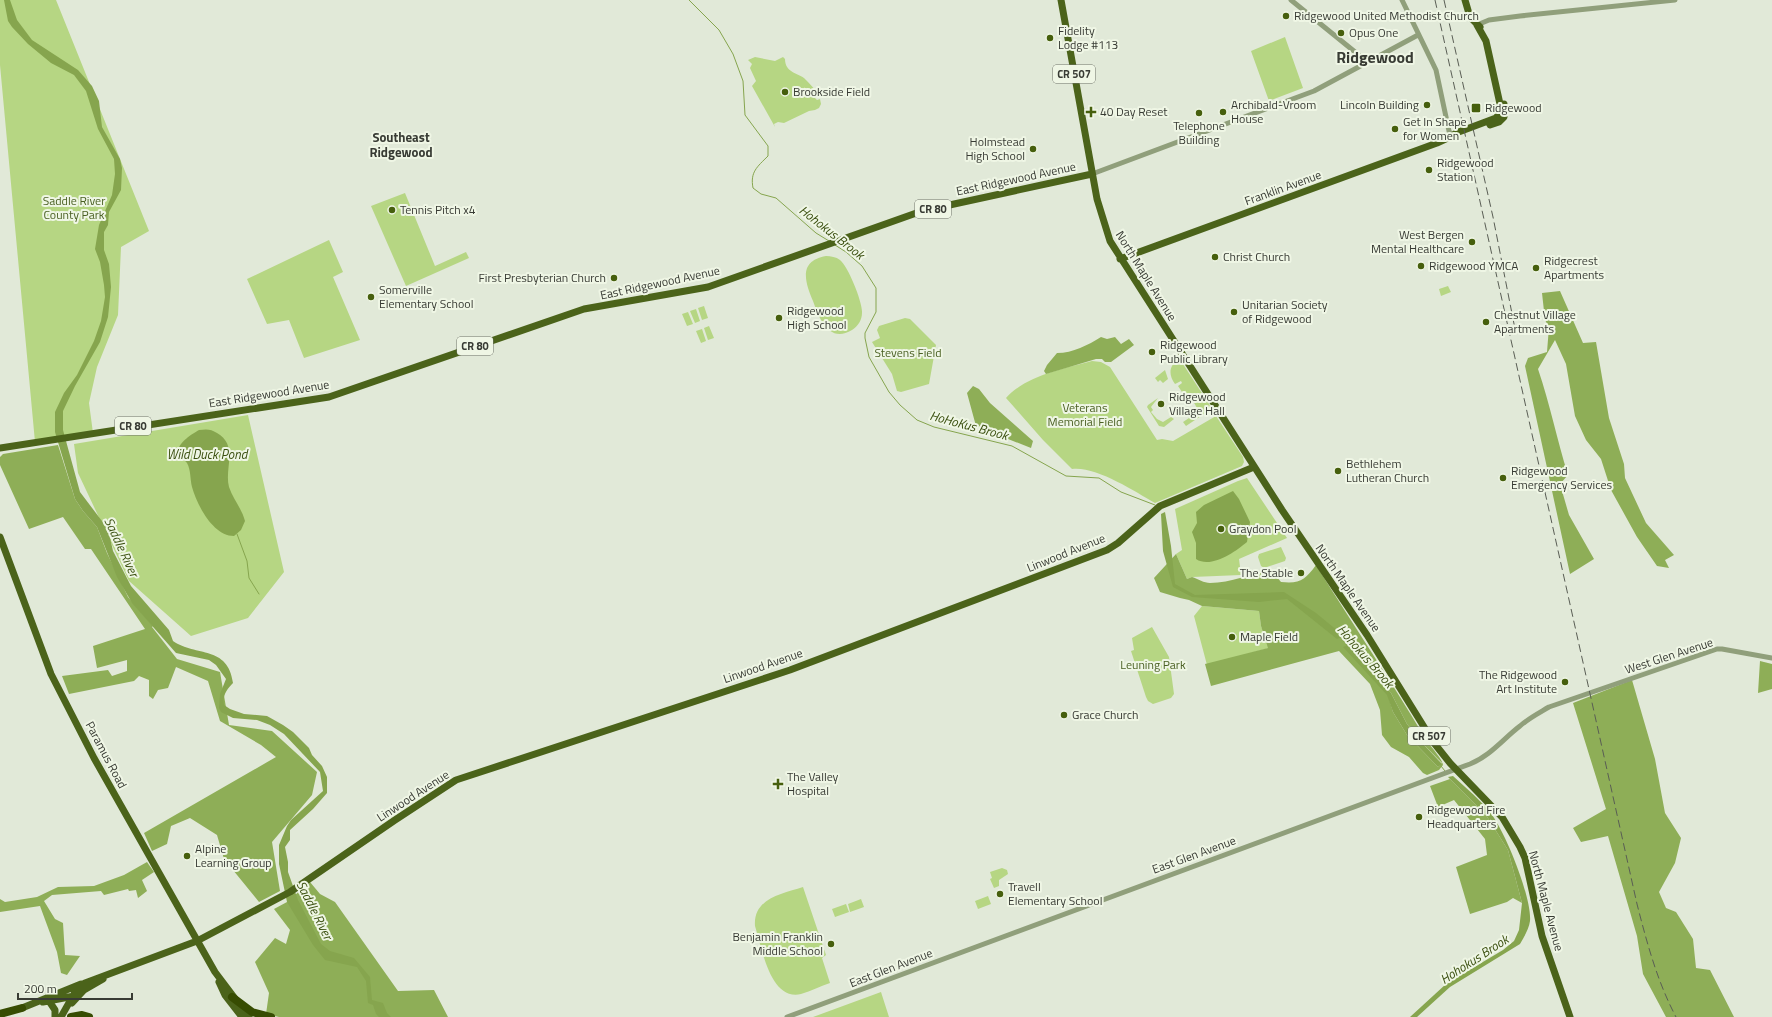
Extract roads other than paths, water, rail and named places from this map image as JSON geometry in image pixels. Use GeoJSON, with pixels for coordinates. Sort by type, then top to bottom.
{"type":"FeatureCollection","features":[{"type":"Feature","properties":{"kind":"highway"},"geometry":{"type":"LineString","coordinates":[[232,997],[252,1012],[271,1017]]}},
{"type":"Feature","properties":{"kind":"highway"},"geometry":{"type":"LineString","coordinates":[[0,1014],[22,1008]]}},
{"type":"Feature","properties":{"kind":"highway"},"geometry":{"type":"LineString","coordinates":[[8,1017],[22,1008]]}},
{"type":"Feature","properties":{"kind":"highway"},"geometry":{"type":"LineString","coordinates":[[72,1017],[79,1015],[89,1017]]}},
{"type":"Feature","properties":{"kind":"main road","name":"CR 507"},"geometry":{"type":"LineString","coordinates":[[1061,0],[1092,174]]}},
{"type":"Feature","properties":{"kind":"main road"},"geometry":{"type":"LineString","coordinates":[[1465,0],[1470,17],[1477,25]]}},
{"type":"Feature","properties":{"kind":"main road","name":"Franklin Avenue"},"geometry":{"type":"LineString","coordinates":[[1120,259],[1312,189],[1492,120],[1500,113],[1500,104],[1486,41],[1477,25]]}},
{"type":"Feature","properties":{"kind":"main road","name":"East Ridgewood Avenue"},"geometry":{"type":"LineString","coordinates":[[0,448],[329,397],[584,309],[708,287],[922,211],[1092,174]]}},
{"type":"Feature","properties":{"kind":"main road","name":"North Maple Avenue"},"geometry":{"type":"LineString","coordinates":[[1092,174],[1097,202],[1109,239],[1120,259],[1306,547],[1351,610],[1434,743],[1453,770],[1502,817],[1520,847],[1525,858],[1542,936],[1570,1017]]}},
{"type":"Feature","properties":{"kind":"main road","name":"Linwood Avenue"},"geometry":{"type":"LineString","coordinates":[[107,976],[197,941],[284,896],[456,780],[790,670],[1095,555],[1118,543],[1151,512],[1160,506],[1254,466]]}},
{"type":"Feature","properties":{"kind":"main road","name":"Paramus Road"},"geometry":{"type":"LineString","coordinates":[[0,537],[51,674],[94,758],[215,972],[248,1017]]}},
{"type":"Feature","properties":{"kind":"main road","name":"Paramus Road"},"geometry":{"type":"LineString","coordinates":[[215,972],[225,995],[242,1017]]}},
{"type":"Feature","properties":{"kind":"main road"},"geometry":{"type":"LineString","coordinates":[[22,1008],[85,983],[107,976]]}},
{"type":"Feature","properties":{"kind":"main road"},"geometry":{"type":"LineString","coordinates":[[39,1002],[80,994],[107,976]]}},
{"type":"Feature","properties":{"kind":"main road"},"geometry":{"type":"LineString","coordinates":[[61,1017],[72,996],[85,983]]}},
{"type":"Feature","properties":{"kind":"main road"},"geometry":{"type":"LineString","coordinates":[[64,1017],[80,994]]}},
{"type":"Feature","properties":{"kind":"main road"},"geometry":{"type":"LineString","coordinates":[[50,1001],[55,1010],[55,1017]]}},
{"type":"Feature","properties":{"kind":"street"},"geometry":{"type":"LineString","coordinates":[[1291,0],[1360,56],[1366,63]]}},
{"type":"Feature","properties":{"kind":"street"},"geometry":{"type":"LineString","coordinates":[[1402,0],[1436,70],[1449,131],[1452,136]]}},
{"type":"Feature","properties":{"kind":"street"},"geometry":{"type":"LineString","coordinates":[[1477,25],[1489,20],[1520,16],[1675,0]]}},
{"type":"Feature","properties":{"kind":"street","name":"East Ridgewood Avenue"},"geometry":{"type":"LineString","coordinates":[[1092,174],[1314,91],[1418,35]]}},
{"type":"Feature","properties":{"kind":"street","name":"West Glen Avenue"},"geometry":{"type":"LineString","coordinates":[[1596,690],[1717,649],[1772,658]]}},
{"type":"Feature","properties":{"kind":"street","name":"East Glen Avenue"},"geometry":{"type":"LineString","coordinates":[[787,1017],[1480,760],[1534,715],[1549,707],[1596,690]]}},
{"type":"Feature","properties":{"kind":"water"},"geometry":{"type":"Polygon","coordinates":[[[4,0],[10,0],[17,20],[32,40],[78,70],[92,86],[99,101],[102,127],[120,159],[122,168],[121,190],[109,212],[108,225],[104,232],[104,250],[109,264],[111,287],[108,317],[100,342],[75,386],[63,411],[63,430],[80,492],[108,529],[113,551],[131,586],[169,630],[173,641],[182,646],[218,657],[225,663],[230,671],[233,683],[226,693],[224,705],[244,714],[267,716],[283,725],[293,732],[309,748],[312,755],[322,766],[327,777],[327,793],[313,809],[290,830],[290,840],[285,847],[288,872],[298,900],[321,944],[330,951],[354,958],[370,977],[372,1000],[383,1003],[387,1013],[391,1017],[379,1017],[376,1014],[373,1005],[368,1003],[366,981],[357,967],[325,960],[313,945],[287,902],[279,864],[279,845],[291,820],[323,791],[320,772],[284,734],[270,725],[257,720],[233,718],[221,712],[219,708],[220,694],[226,679],[216,665],[209,660],[176,653],[132,603],[117,577],[97,527],[75,499],[55,432],[55,412],[64,393],[77,375],[94,341],[101,321],[105,297],[104,285],[100,262],[95,249],[99,225],[112,195],[115,174],[114,159],[98,129],[86,91],[74,75],[51,63],[28,44],[12,27],[8,21],[4,0]]]}},
{"type":"Feature","properties":{"kind":"water","name":"Wild Duck Pond"},"geometry":{"type":"Polygon","coordinates":[[[204,429],[215,432],[224,438],[227,444],[229,451],[229,487],[245,521],[241,530],[234,536],[226,535],[219,531],[207,518],[194,494],[187,463],[178,453],[183,441],[199,430],[204,429]]]}},
{"type":"Feature","properties":{"kind":"water","name":"Graydon Pool"},"geometry":{"type":"Polygon","coordinates":[[[1233,491],[1239,499],[1250,522],[1247,542],[1223,558],[1216,561],[1202,562],[1196,559],[1196,543],[1192,532],[1197,523],[1196,512],[1204,505],[1233,491]]]}},
{"type":"Feature","properties":{"kind":"water","name":"Hohokus Brook"},"geometry":{"type":"Polygon","coordinates":[[[1165,512],[1171,546],[1175,584],[1195,595],[1284,592],[1316,613],[1344,636],[1337,639],[1287,599],[1259,602],[1192,597],[1173,587],[1163,551],[1161,514],[1165,512]]]}},
{"type":"Feature","properties":{"kind":"water","name":"Hohokus Brook"},"geometry":{"type":"Polygon","coordinates":[[[1351,644],[1391,693],[1407,724],[1442,764],[1438,767],[1407,735],[1393,712],[1387,695],[1343,647],[1351,644]]]}},
{"type":"Feature","properties":{"kind":"water"},"geometry":{"type":"Polygon","coordinates":[[[1453,776],[1484,805],[1498,824],[1511,851],[1523,882],[1530,911],[1530,921],[1520,944],[1450,987],[1417,1017],[1410,1017],[1446,984],[1503,950],[1514,941],[1519,930],[1522,903],[1508,850],[1486,815],[1448,777],[1453,776]]]}},
{"type":"Feature","properties":{"kind":"waterway","name":"Hohokus Brook"},"geometry":{"type":"LineString","coordinates":[[689,0],[719,30],[733,54],[743,81],[745,115],[768,146],[768,156],[755,170],[752,182],[753,188],[761,194],[776,198],[816,233],[829,241]]}},
{"type":"Feature","properties":{"kind":"waterway","name":"HoHoKus Brook"},"geometry":{"type":"LineString","coordinates":[[835,245],[846,252],[862,266],[876,288],[876,312],[865,333],[869,357],[889,392],[900,405],[917,420],[934,427],[1012,446],[1066,476],[1099,478],[1121,492],[1155,505]]}},
{"type":"Feature","properties":{"kind":"waterway"},"geometry":{"type":"LineString","coordinates":[[237,534],[247,561],[249,578],[259,594]]}},
{"type":"Feature","properties":{"kind":"waterway","name":"Hohokus Brook"},"geometry":{"type":"LineString","coordinates":[[1341,637],[1347,646]]}},
{"type":"Feature","properties":{"kind":"waterway","name":"Hohokus Brook"},"geometry":{"type":"LineString","coordinates":[[1441,766],[1445,771]]}},
{"type":"Feature","properties":{"kind":"railway"},"geometry":{"type":"LineString","coordinates":[[1435,0],[1637,904],[1658,976],[1676,1017]]}},
{"type":"Feature","properties":{"kind":"railway"},"geometry":{"type":"LineString","coordinates":[[1444,0],[1493,217],[1516,334]]}},
{"type":"Feature","properties":{"kind":"place","name":"Ridgewood United Methodist Church"},"geometry":{"type":"Point","coordinates":[1286,16]}},
{"type":"Feature","properties":{"kind":"place","name":"Opus One"},"geometry":{"type":"Point","coordinates":[1341,33]}},
{"type":"Feature","properties":{"kind":"place","name":"Fidelity Lodge #113"},"geometry":{"type":"Point","coordinates":[1050,38]}},
{"type":"Feature","properties":{"kind":"place","name":"Brookside Field"},"geometry":{"type":"Point","coordinates":[785,92]}},
{"type":"Feature","properties":{"kind":"place","name":"Lincoln Building"},"geometry":{"type":"Point","coordinates":[1427,105]}},
{"type":"Feature","properties":{"kind":"place","name":"Ridgewood"},"geometry":{"type":"Point","coordinates":[1476,108]}},
{"type":"Feature","properties":{"kind":"place","name":"40 Day Reset"},"geometry":{"type":"Point","coordinates":[1091,112]}},
{"type":"Feature","properties":{"kind":"place","name":"Archibald-Vroom House"},"geometry":{"type":"Point","coordinates":[1223,112]}},
{"type":"Feature","properties":{"kind":"place","name":"Telephone Building"},"geometry":{"type":"Point","coordinates":[1199,113]}},
{"type":"Feature","properties":{"kind":"place","name":"Get In Shape for Women"},"geometry":{"type":"Point","coordinates":[1395,129]}},
{"type":"Feature","properties":{"kind":"place","name":"Holmstead High School"},"geometry":{"type":"Point","coordinates":[1033,149]}},
{"type":"Feature","properties":{"kind":"place","name":"Ridgewood Station"},"geometry":{"type":"Point","coordinates":[1429,170]}},
{"type":"Feature","properties":{"kind":"place","name":"Tennis Pitch x4"},"geometry":{"type":"Point","coordinates":[392,210]}},
{"type":"Feature","properties":{"kind":"place","name":"West Bergen Mental Healthcare"},"geometry":{"type":"Point","coordinates":[1472,242]}},
{"type":"Feature","properties":{"kind":"place","name":"Christ Church"},"geometry":{"type":"Point","coordinates":[1215,257]}},
{"type":"Feature","properties":{"kind":"place","name":"Ridgewood YMCA"},"geometry":{"type":"Point","coordinates":[1421,266]}},
{"type":"Feature","properties":{"kind":"place","name":"Ridgecrest Apartments"},"geometry":{"type":"Point","coordinates":[1536,268]}},
{"type":"Feature","properties":{"kind":"place","name":"First Presbyterian Church"},"geometry":{"type":"Point","coordinates":[614,278]}},
{"type":"Feature","properties":{"kind":"place","name":"Somerville Elementary School"},"geometry":{"type":"Point","coordinates":[371,297]}},
{"type":"Feature","properties":{"kind":"place","name":"Unitarian Society of Ridgewood"},"geometry":{"type":"Point","coordinates":[1234,312]}},
{"type":"Feature","properties":{"kind":"place","name":"Ridgewood High School"},"geometry":{"type":"Point","coordinates":[779,318]}},
{"type":"Feature","properties":{"kind":"place","name":"Chestnut Village Apartments"},"geometry":{"type":"Point","coordinates":[1486,322]}},
{"type":"Feature","properties":{"kind":"place","name":"Ridgewood Public Library"},"geometry":{"type":"Point","coordinates":[1152,352]}},
{"type":"Feature","properties":{"kind":"place","name":"Ridgewood Village Hall"},"geometry":{"type":"Point","coordinates":[1161,404]}},
{"type":"Feature","properties":{"kind":"place","name":"Bethlehem Lutheran Church"},"geometry":{"type":"Point","coordinates":[1338,471]}},
{"type":"Feature","properties":{"kind":"place","name":"Ridgewood Emergency Services"},"geometry":{"type":"Point","coordinates":[1503,478]}},
{"type":"Feature","properties":{"kind":"place","name":"Graydon Pool"},"geometry":{"type":"Point","coordinates":[1221,529]}},
{"type":"Feature","properties":{"kind":"place","name":"The Stable"},"geometry":{"type":"Point","coordinates":[1301,573]}},
{"type":"Feature","properties":{"kind":"place","name":"Maple Field"},"geometry":{"type":"Point","coordinates":[1232,637]}},
{"type":"Feature","properties":{"kind":"place","name":"The Ridgewood Art Institute"},"geometry":{"type":"Point","coordinates":[1565,682]}},
{"type":"Feature","properties":{"kind":"place","name":"Grace Church"},"geometry":{"type":"Point","coordinates":[1064,715]}},
{"type":"Feature","properties":{"kind":"place","name":"The Valley Hospital"},"geometry":{"type":"Point","coordinates":[778,784]}},
{"type":"Feature","properties":{"kind":"place","name":"Ridgewood Fire Headquarters"},"geometry":{"type":"Point","coordinates":[1419,817]}},
{"type":"Feature","properties":{"kind":"place","name":"Alpine Learning Group"},"geometry":{"type":"Point","coordinates":[187,856]}},
{"type":"Feature","properties":{"kind":"place","name":"Travell Elementary School"},"geometry":{"type":"Point","coordinates":[1000,894]}},
{"type":"Feature","properties":{"kind":"place","name":"Benjamin Franklin Middle School"},"geometry":{"type":"Point","coordinates":[831,944]}},
{"type":"Feature","properties":{"kind":"district","name":"Ridgewood"},"geometry":{"type":"Point","coordinates":[1375,57]}},
{"type":"Feature","properties":{"kind":"district","name":"Southeast Ridgewood"},"geometry":{"type":"Point","coordinates":[401,144]}},
{"type":"Feature","properties":{"kind":"park label","name":"Saddle River County Park"},"geometry":{"type":"Point","coordinates":[74,208]}},
{"type":"Feature","properties":{"kind":"park label","name":"Stevens Field"},"geometry":{"type":"Point","coordinates":[908,353]}},
{"type":"Feature","properties":{"kind":"park label","name":"Veterans Memorial Field"},"geometry":{"type":"Point","coordinates":[1085,415]}},
{"type":"Feature","properties":{"kind":"park label","name":"Leuning Park"},"geometry":{"type":"Point","coordinates":[1153,665]}},
{"type":"Feature","properties":{"kind":"water label","name":"Saddle River"},"geometry":{"type":"Point","coordinates":[122,547]}},
{"type":"Feature","properties":{"kind":"water label","name":"Saddle River"},"geometry":{"type":"Point","coordinates":[315,910]}}]}
